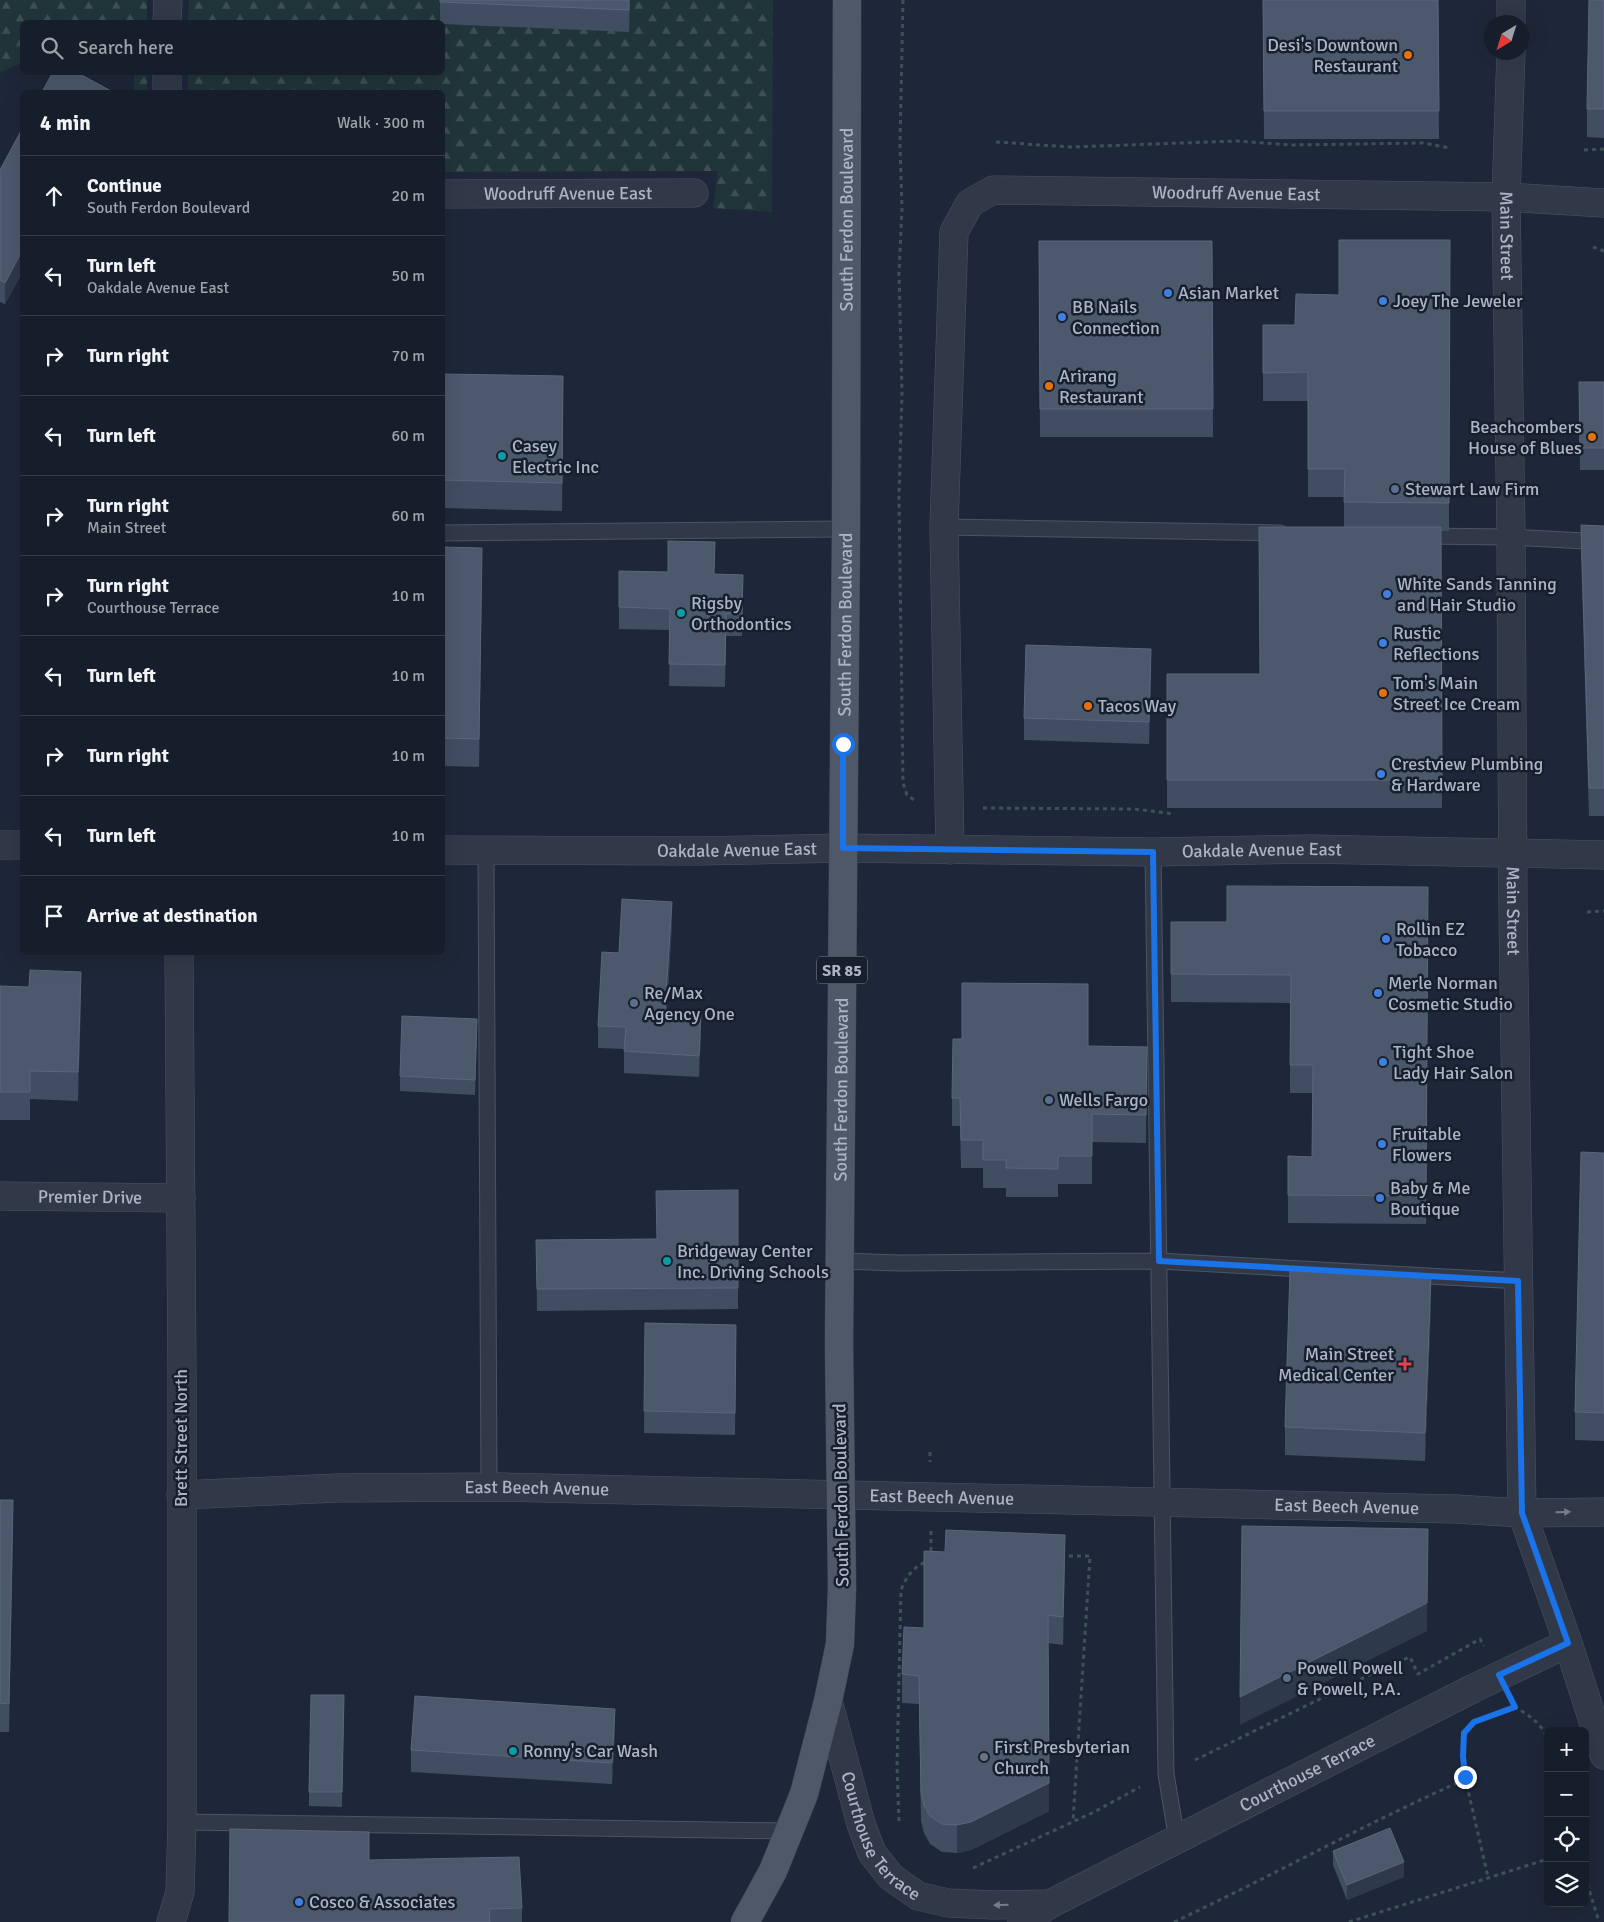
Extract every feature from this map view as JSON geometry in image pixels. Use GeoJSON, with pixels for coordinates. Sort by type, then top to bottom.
{"type":"FeatureCollection","features":[{"type":"Feature","properties":{"kind":"main road","name":"South Ferdon Boulevard"},"geometry":{"type":"LineString","coordinates":[[745,1922],[773,1871],[804,1794],[828,1701],[840,1644],[842,1588],[840,1261],[846,529],[847,0]]}},
{"type":"Feature","properties":{"kind":"street"},"geometry":{"type":"LineString","coordinates":[[167,20],[168,0]]}},
{"type":"Feature","properties":{"kind":"street"},"geometry":{"type":"LineString","coordinates":[[1511,0],[1511,15]]}},
{"type":"Feature","properties":{"kind":"street","name":"Main Street"},"geometry":{"type":"LineString","coordinates":[[1511,60],[1506,197],[1511,537],[1512,853],[1522,1513],[1568,1643],[1604,1755]]}},
{"type":"Feature","properties":{"kind":"street"},"geometry":{"type":"LineString","coordinates":[[167,75],[167,90]]}},
{"type":"Feature","properties":{"kind":"street","name":"Woodruff Avenue East"},"geometry":{"type":"LineString","coordinates":[[944,527],[954,232],[970,203],[993,190],[1506,197],[1604,203]]}},
{"type":"Feature","properties":{"kind":"street","name":"Woodruff Avenue East"},"geometry":{"type":"LineString","coordinates":[[445,194],[694,193]]}},
{"type":"Feature","properties":{"kind":"street"},"geometry":{"type":"LineString","coordinates":[[944,527],[950,850]]}},
{"type":"Feature","properties":{"kind":"street"},"geometry":{"type":"LineString","coordinates":[[0,846],[20,845]]}},
{"type":"Feature","properties":{"kind":"street","name":"Oakdale Avenue East"},"geometry":{"type":"LineString","coordinates":[[445,850],[698,851],[843,848],[1153,852],[1310,849],[1604,855]]}},
{"type":"Feature","properties":{"kind":"street","name":"Brett Street North"},"geometry":{"type":"LineString","coordinates":[[171,1922],[180,1892],[182,1822],[179,955]]}},
{"type":"Feature","properties":{"kind":"street","name":"Premier Drive"},"geometry":{"type":"LineString","coordinates":[[0,1196],[181,1198]]}},
{"type":"Feature","properties":{"kind":"street","name":"East Beech Avenue"},"geometry":{"type":"LineString","coordinates":[[181,1495],[337,1488],[489,1487],[1455,1509],[1522,1513],[1604,1512]]}},
{"type":"Feature","properties":{"kind":"street","name":"Courthouse Terrace"},"geometry":{"type":"LineString","coordinates":[[1022,1922],[1050,1904],[1499,1675],[1568,1643]]}},
{"type":"Feature","properties":{"kind":"street","name":"Courthouse Terrace"},"geometry":{"type":"LineString","coordinates":[[828,1701],[861,1824],[872,1853],[891,1877],[918,1896],[948,1903],[995,1905],[1050,1904]]}},
{"type":"Feature","properties":{"kind":"lane"},"geometry":{"type":"LineString","coordinates":[[944,527],[1294,533]]}},
{"type":"Feature","properties":{"kind":"lane"},"geometry":{"type":"LineString","coordinates":[[445,533],[846,529]]}},
{"type":"Feature","properties":{"kind":"lane"},"geometry":{"type":"LineString","coordinates":[[1403,535],[1511,537],[1604,542]]}},
{"type":"Feature","properties":{"kind":"lane"},"geometry":{"type":"LineString","coordinates":[[486,850],[489,1487]]}},
{"type":"Feature","properties":{"kind":"lane"},"geometry":{"type":"LineString","coordinates":[[1153,852],[1166,1774],[1177,1840]]}},
{"type":"Feature","properties":{"kind":"lane"},"geometry":{"type":"LineString","coordinates":[[840,1261],[1159,1261],[1518,1281]]}},
{"type":"Feature","properties":{"kind":"lane"},"geometry":{"type":"LineString","coordinates":[[182,1822],[789,1832]]}},
{"type":"Feature","properties":{"kind":"path"},"geometry":{"type":"LineString","coordinates":[[903,0],[900,144],[902,208],[899,273],[902,392],[898,496],[902,755],[903,783],[907,795],[922,805]]}},
{"type":"Feature","properties":{"kind":"path"},"geometry":{"type":"LineString","coordinates":[[996,142],[1071,147],[1237,141],[1300,145],[1423,143],[1450,148]]}},
{"type":"Feature","properties":{"kind":"path"},"geometry":{"type":"LineString","coordinates":[[1584,150],[1604,149]]}},
{"type":"Feature","properties":{"kind":"path"},"geometry":{"type":"LineString","coordinates":[[1593,247],[1604,251]]}},
{"type":"Feature","properties":{"kind":"path"},"geometry":{"type":"LineString","coordinates":[[980,808],[1134,809],[1181,815]]}},
{"type":"Feature","properties":{"kind":"path"},"geometry":{"type":"LineString","coordinates":[[1587,912],[1604,911]]}},
{"type":"Feature","properties":{"kind":"path"},"geometry":{"type":"LineString","coordinates":[[1053,1556],[1090,1556],[1073,1821]]}},
{"type":"Feature","properties":{"kind":"path"},"geometry":{"type":"LineString","coordinates":[[901,1828],[899,1821],[897,1767],[901,1590],[906,1576],[921,1564],[931,1560]]}},
{"type":"Feature","properties":{"kind":"path"},"geometry":{"type":"LineString","coordinates":[[970,1869],[1073,1821],[1332,1692],[1410,1657],[1418,1674],[1480,1639],[1515,1707],[1544,1730]]}},
{"type":"Feature","properties":{"kind":"path"},"geometry":{"type":"LineString","coordinates":[[1507,1710],[1515,1707]]}},
{"type":"Feature","properties":{"kind":"path"},"geometry":{"type":"LineString","coordinates":[[1469,1728],[1464,1733],[1463,1756],[1465,1777],[1488,1877]]}},
{"type":"Feature","properties":{"kind":"path"},"geometry":{"type":"LineString","coordinates":[[1174,1922],[1236,1893],[1384,1817],[1457,1783],[1465,1777]]}},
{"type":"Feature","properties":{"kind":"path"},"geometry":{"type":"LineString","coordinates":[[1349,1922],[1544,1860]]}},
{"type":"Feature","properties":{"kind":"path"},"geometry":{"type":"LineString","coordinates":[[1589,1889],[1599,1922]]}},
{"type":"Feature","properties":{"kind":"green space"},"geometry":{"type":"Polygon","coordinates":[[[0,0],[147,0],[147,20],[20,20],[20,64],[0,72],[0,0]]]}},
{"type":"Feature","properties":{"kind":"green space"},"geometry":{"type":"Polygon","coordinates":[[[189,0],[773,0],[772,212],[713,208],[718,171],[445,172],[445,90],[188,90],[188,75],[445,75],[445,20],[188,20],[189,0]]]}},
{"type":"Feature","properties":{"kind":"green space"},"geometry":{"type":"Polygon","coordinates":[[[134,75],[147,75],[147,90],[134,90],[134,75]]]}},
{"type":"Feature","properties":{"kind":"building"},"geometry":{"type":"Polygon","coordinates":[[[440,0],[629,0],[629,10],[440,2],[440,0]]]}},
{"type":"Feature","properties":{"kind":"building"},"geometry":{"type":"Polygon","coordinates":[[[1263,0],[1438,0],[1439,111],[1264,111],[1263,0]]]}},
{"type":"Feature","properties":{"kind":"building"},"geometry":{"type":"Polygon","coordinates":[[[1589,0],[1604,0],[1604,109],[1587,109],[1589,0]]]}},
{"type":"Feature","properties":{"kind":"building"},"geometry":{"type":"Polygon","coordinates":[[[51,75],[82,75],[109,90],[43,90],[51,75]]]}},
{"type":"Feature","properties":{"kind":"building"},"geometry":{"type":"Polygon","coordinates":[[[20,133],[20,255],[5,283],[0,280],[0,170],[20,133]]]}},
{"type":"Feature","properties":{"kind":"building"},"geometry":{"type":"Polygon","coordinates":[[[1339,240],[1450,240],[1449,503],[1344,502],[1345,469],[1308,469],[1308,372],[1263,373],[1263,325],[1295,325],[1296,294],[1339,295],[1339,240]]]}},
{"type":"Feature","properties":{"kind":"building"},"geometry":{"type":"Polygon","coordinates":[[[1039,241],[1212,241],[1213,409],[1040,409],[1039,241]]]}},
{"type":"Feature","properties":{"kind":"building","name":"Casey Electric Inc"},"geometry":{"type":"Polygon","coordinates":[[[445,374],[563,376],[562,483],[445,480],[445,374]]]}},
{"type":"Feature","properties":{"kind":"building","name":"Beachcombers House of Blues"},"geometry":{"type":"Polygon","coordinates":[[[1579,382],[1604,382],[1604,448],[1580,448],[1579,382]]]}},
{"type":"Feature","properties":{"kind":"building"},"geometry":{"type":"Polygon","coordinates":[[[1581,525],[1604,526],[1604,788],[1589,788],[1581,525]]]}},
{"type":"Feature","properties":{"kind":"building"},"geometry":{"type":"Polygon","coordinates":[[[1259,527],[1441,527],[1442,780],[1167,780],[1167,674],[1260,674],[1259,527]]]}},
{"type":"Feature","properties":{"kind":"building","name":"Rigsby Orthodontics"},"geometry":{"type":"Polygon","coordinates":[[[668,541],[715,542],[714,574],[743,575],[742,614],[726,614],[725,665],[669,664],[670,609],[619,607],[619,571],[668,572],[668,541]]]}},
{"type":"Feature","properties":{"kind":"building"},"geometry":{"type":"Polygon","coordinates":[[[445,547],[482,548],[479,739],[445,738],[445,547]]]}},
{"type":"Feature","properties":{"kind":"building","name":"Tacos Way"},"geometry":{"type":"Polygon","coordinates":[[[1026,645],[1151,649],[1149,722],[1024,718],[1026,645]]]}},
{"type":"Feature","properties":{"kind":"building"},"geometry":{"type":"Polygon","coordinates":[[[1227,886],[1428,887],[1426,1196],[1288,1195],[1288,1156],[1312,1157],[1313,1065],[1290,1065],[1291,975],[1171,974],[1171,922],[1227,922],[1227,886]]]}},
{"type":"Feature","properties":{"kind":"building","name":"Re/Max Agency One"},"geometry":{"type":"Polygon","coordinates":[[[622,899],[672,902],[665,1010],[701,1012],[699,1056],[624,1051],[626,1027],[598,1026],[602,952],[619,953],[622,899]]]}},
{"type":"Feature","properties":{"kind":"building"},"geometry":{"type":"Polygon","coordinates":[[[30,970],[81,972],[78,1072],[30,1071],[30,1092],[0,1092],[0,986],[29,987],[30,970]]]}},
{"type":"Feature","properties":{"kind":"building","name":"Wells Fargo"},"geometry":{"type":"Polygon","coordinates":[[[962,983],[1088,984],[1088,1046],[1147,1047],[1146,1115],[1092,1114],[1092,1156],[1058,1156],[1058,1169],[1006,1168],[1006,1160],[983,1160],[983,1140],[961,1140],[960,1098],[952,1098],[953,1039],[962,1039],[962,983]]]}},
{"type":"Feature","properties":{"kind":"building"},"geometry":{"type":"Polygon","coordinates":[[[402,1016],[477,1019],[475,1080],[400,1076],[402,1016]]]}},
{"type":"Feature","properties":{"kind":"building"},"geometry":{"type":"Polygon","coordinates":[[[1581,1152],[1604,1153],[1604,1413],[1575,1412],[1581,1152]]]}},
{"type":"Feature","properties":{"kind":"building","name":"Bridgeway Center Inc. Driving Schools"},"geometry":{"type":"Polygon","coordinates":[[[738,1190],[738,1288],[537,1289],[536,1240],[657,1239],[656,1191],[738,1190]]]}},
{"type":"Feature","properties":{"kind":"building"},"geometry":{"type":"Polygon","coordinates":[[[1290,1270],[1431,1276],[1425,1433],[1285,1427],[1290,1270]]]}},
{"type":"Feature","properties":{"kind":"building"},"geometry":{"type":"Polygon","coordinates":[[[645,1323],[736,1325],[735,1413],[644,1411],[645,1323]]]}},
{"type":"Feature","properties":{"kind":"building"},"geometry":{"type":"Polygon","coordinates":[[[0,1500],[13,1500],[9,1704],[0,1703],[0,1500]]]}},
{"type":"Feature","properties":{"kind":"building","name":"Powell Powell & Powell, P.A."},"geometry":{"type":"Polygon","coordinates":[[[1242,1526],[1428,1529],[1427,1603],[1240,1697],[1242,1526]]]}},
{"type":"Feature","properties":{"kind":"building","name":"First Presbyterian Church"},"geometry":{"type":"Polygon","coordinates":[[[946,1530],[1065,1535],[1063,1617],[1048,1615],[1049,1783],[971,1822],[957,1825],[942,1824],[930,1816],[924,1805],[921,1793],[919,1676],[902,1674],[904,1627],[924,1628],[924,1551],[945,1552],[946,1530]]]}},
{"type":"Feature","properties":{"kind":"building"},"geometry":{"type":"Polygon","coordinates":[[[311,1695],[344,1695],[342,1792],[309,1792],[311,1695]]]}},
{"type":"Feature","properties":{"kind":"building"},"geometry":{"type":"Polygon","coordinates":[[[415,1696],[615,1709],[612,1763],[411,1750],[415,1696]]]}},
{"type":"Feature","properties":{"kind":"building"},"geometry":{"type":"Polygon","coordinates":[[[1390,1828],[1404,1862],[1347,1885],[1333,1851],[1390,1828]]]}},
{"type":"Feature","properties":{"kind":"building"},"geometry":{"type":"Polygon","coordinates":[[[230,1829],[369,1832],[369,1860],[519,1857],[522,1908],[489,1909],[490,1922],[229,1922],[230,1829]]]}},
{"type":"Feature","properties":{"kind":"place","name":"Desi's Downtown Restaurant"},"geometry":{"type":"Point","coordinates":[1408,55]}},
{"type":"Feature","properties":{"kind":"place","name":"Asian Market"},"geometry":{"type":"Point","coordinates":[1168,293]}},
{"type":"Feature","properties":{"kind":"place","name":"Joey The Jeweler"},"geometry":{"type":"Point","coordinates":[1383,301]}},
{"type":"Feature","properties":{"kind":"place","name":"BB Nails Connection"},"geometry":{"type":"Point","coordinates":[1062,317]}},
{"type":"Feature","properties":{"kind":"place","name":"Arirang Restaurant"},"geometry":{"type":"Point","coordinates":[1049,386]}},
{"type":"Feature","properties":{"kind":"place","name":"Beachcombers House of Blues"},"geometry":{"type":"Point","coordinates":[1592,437]}},
{"type":"Feature","properties":{"kind":"place","name":"Casey Electric Inc"},"geometry":{"type":"Point","coordinates":[502,456]}},
{"type":"Feature","properties":{"kind":"place","name":"Stewart Law Firm"},"geometry":{"type":"Point","coordinates":[1395,489]}},
{"type":"Feature","properties":{"kind":"place","name":"White Sands Tanning and Hair Studio"},"geometry":{"type":"Point","coordinates":[1387,594]}},
{"type":"Feature","properties":{"kind":"place","name":"Rigsby Orthodontics"},"geometry":{"type":"Point","coordinates":[681,613]}},
{"type":"Feature","properties":{"kind":"place","name":"Rustic Reflections"},"geometry":{"type":"Point","coordinates":[1383,643]}},
{"type":"Feature","properties":{"kind":"place","name":"Tom's Main Street Ice Cream"},"geometry":{"type":"Point","coordinates":[1383,693]}},
{"type":"Feature","properties":{"kind":"place","name":"Tacos Way"},"geometry":{"type":"Point","coordinates":[1088,706]}},
{"type":"Feature","properties":{"kind":"place","name":"Crestview Plumbing & Hardware"},"geometry":{"type":"Point","coordinates":[1381,774]}},
{"type":"Feature","properties":{"kind":"place","name":"Rollin EZ Tobacco"},"geometry":{"type":"Point","coordinates":[1386,939]}},
{"type":"Feature","properties":{"kind":"place","name":"Merle Norman Cosmetic Studio"},"geometry":{"type":"Point","coordinates":[1378,993]}},
{"type":"Feature","properties":{"kind":"place","name":"Re/Max Agency One"},"geometry":{"type":"Point","coordinates":[634,1003]}},
{"type":"Feature","properties":{"kind":"place","name":"Tight Shoe Lady Hair Salon"},"geometry":{"type":"Point","coordinates":[1383,1062]}},
{"type":"Feature","properties":{"kind":"place","name":"Wells Fargo"},"geometry":{"type":"Point","coordinates":[1049,1100]}},
{"type":"Feature","properties":{"kind":"place","name":"Fruitable Flowers"},"geometry":{"type":"Point","coordinates":[1382,1144]}},
{"type":"Feature","properties":{"kind":"place","name":"Baby & Me Boutique"},"geometry":{"type":"Point","coordinates":[1380,1198]}},
{"type":"Feature","properties":{"kind":"place","name":"Bridgeway Center Inc. Driving Schools"},"geometry":{"type":"Point","coordinates":[667,1261]}},
{"type":"Feature","properties":{"kind":"place","name":"Main Street Medical Center"},"geometry":{"type":"Point","coordinates":[1405,1364]}},
{"type":"Feature","properties":{"kind":"place","name":"Powell Powell & Powell, P.A."},"geometry":{"type":"Point","coordinates":[1287,1678]}},
{"type":"Feature","properties":{"kind":"place","name":"Ronny's Car Wash"},"geometry":{"type":"Point","coordinates":[513,1751]}},
{"type":"Feature","properties":{"kind":"place","name":"First Presbyterian Church"},"geometry":{"type":"Point","coordinates":[984,1757]}},
{"type":"Feature","properties":{"kind":"place","name":"Cosco & Associates"},"geometry":{"type":"Point","coordinates":[299,1902]}},
{"type":"Feature","properties":{"kind":"route"},"geometry":{"type":"LineString","coordinates":[[843,744],[843,848],[1153,852],[1159,1261],[1456,1276],[1518,1281],[1522,1513],[1568,1643],[1499,1675],[1515,1707],[1474,1722],[1464,1733],[1463,1756],[1465,1777]]}}]}
